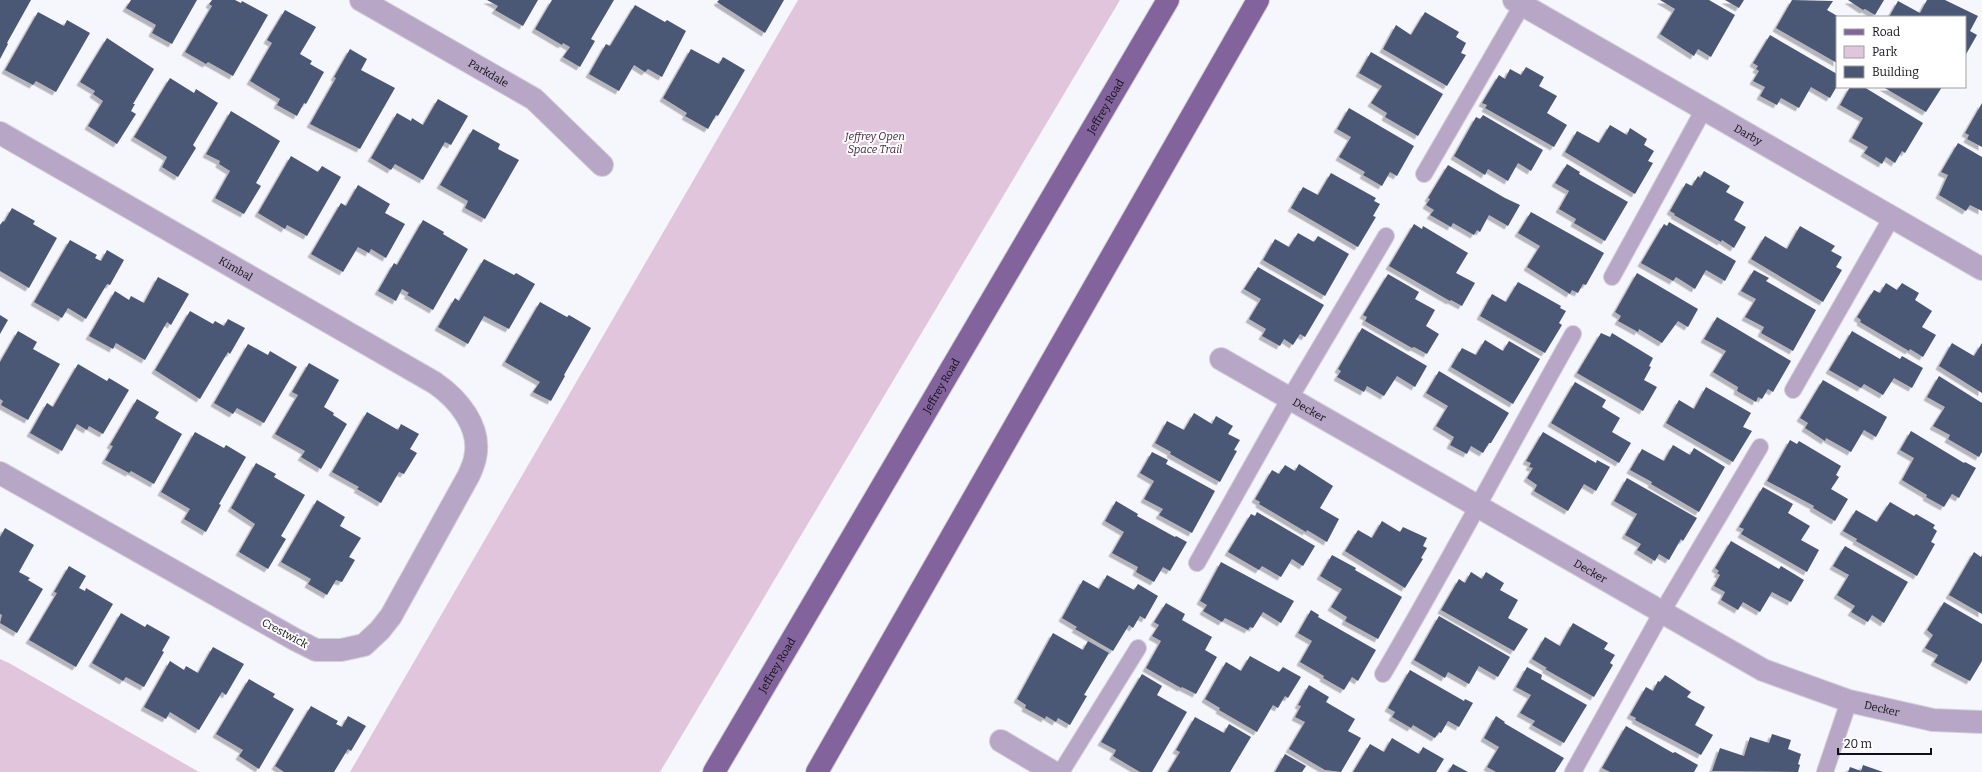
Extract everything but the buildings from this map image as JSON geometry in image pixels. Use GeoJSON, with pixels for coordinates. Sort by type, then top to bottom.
{"type":"FeatureCollection","features":[{"type":"Feature","properties":{"kind":"main road","name":"Jeffrey Road"},"geometry":{"type":"LineString","coordinates":[[714,772],[1168,0]]}},
{"type":"Feature","properties":{"kind":"main road"},"geometry":{"type":"LineString","coordinates":[[817,772],[1258,0]]}},
{"type":"Feature","properties":{"kind":"street","name":"Parkdale"},"geometry":{"type":"LineString","coordinates":[[361,0],[534,99],[602,165]]}},
{"type":"Feature","properties":{"kind":"street","name":"Darby"},"geometry":{"type":"LineString","coordinates":[[1520,2],[1982,269]]}},
{"type":"Feature","properties":{"kind":"street","name":"Kimbal"},"geometry":{"type":"LineString","coordinates":[[0,133],[435,383],[449,393],[466,412]]}},
{"type":"Feature","properties":{"kind":"street","name":"Decker"},"geometry":{"type":"LineString","coordinates":[[1221,359],[1763,670],[1849,701],[1933,720],[1982,722]]}},
{"type":"Feature","properties":{"kind":"street","name":"Crestwick"},"geometry":{"type":"LineString","coordinates":[[0,473],[296,640],[316,650],[341,650],[364,645],[391,616],[469,476],[476,457],[475,434],[466,412]]}},
{"type":"Feature","properties":{"kind":"street"},"geometry":{"type":"LineString","coordinates":[[1001,741],[1053,772]]}},
{"type":"Feature","properties":{"kind":"lane"},"geometry":{"type":"LineString","coordinates":[[1424,174],[1520,2]]}},
{"type":"Feature","properties":{"kind":"lane"},"geometry":{"type":"LineString","coordinates":[[1612,277],[1704,109]]}},
{"type":"Feature","properties":{"kind":"lane"},"geometry":{"type":"LineString","coordinates":[[1793,390],[1892,217]]}},
{"type":"Feature","properties":{"kind":"lane"},"geometry":{"type":"LineString","coordinates":[[1197,563],[1290,398],[1386,236]]}},
{"type":"Feature","properties":{"kind":"lane"},"geometry":{"type":"LineString","coordinates":[[1383,674],[1432,592],[1477,506],[1573,334]]}},
{"type":"Feature","properties":{"kind":"lane"},"geometry":{"type":"LineString","coordinates":[[1573,772],[1662,612],[1760,447]]}},
{"type":"Feature","properties":{"kind":"lane"},"geometry":{"type":"LineString","coordinates":[[1061,772],[1138,648]]}},
{"type":"Feature","properties":{"kind":"lane"},"geometry":{"type":"LineString","coordinates":[[1825,772],[1849,701]]}},
{"type":"Feature","properties":{"kind":"green space","name":"Jeffrey Open Space Trail"},"geometry":{"type":"Polygon","coordinates":[[[798,0],[1120,0],[660,772],[350,772],[798,0]]]}},
{"type":"Feature","properties":{"kind":"green space"},"geometry":{"type":"Polygon","coordinates":[[[0,659],[9,663],[199,772],[0,772],[0,659]]]}}]}
